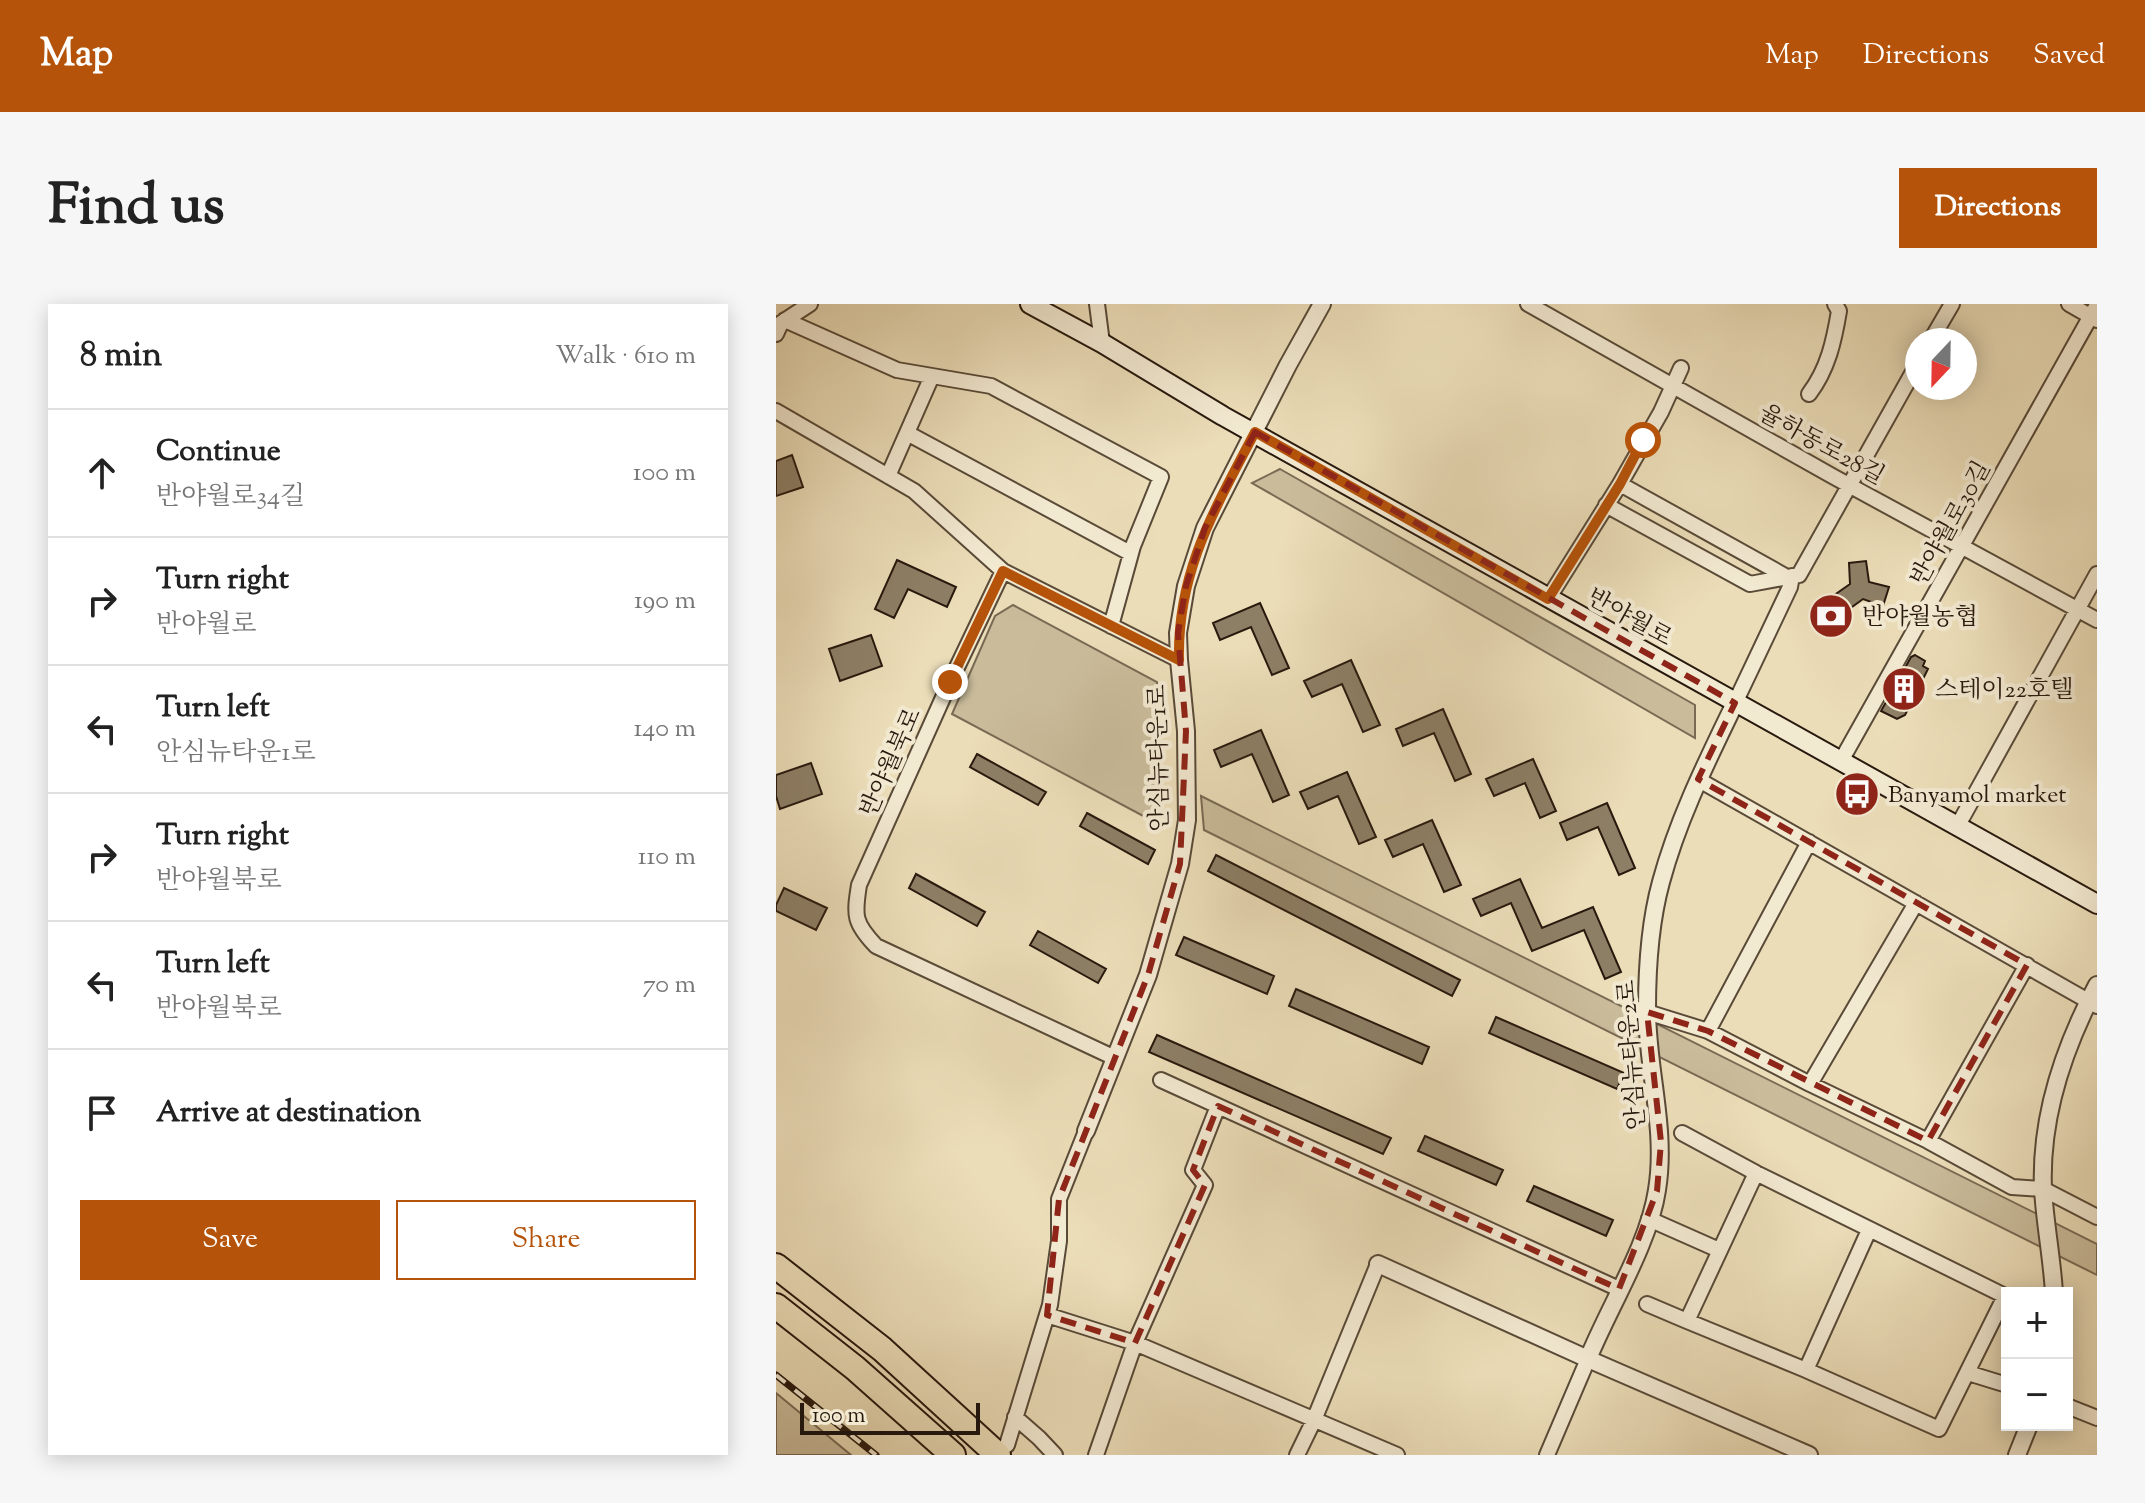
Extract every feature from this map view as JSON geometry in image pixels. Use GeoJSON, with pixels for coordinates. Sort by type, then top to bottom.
{"type":"FeatureCollection","features":[{"type":"Feature","properties":{"kind":"highway"},"geometry":{"type":"LineString","coordinates":[[776,1266],[882,1349],[1002,1450]]}},
{"type":"Feature","properties":{"kind":"highway"},"geometry":{"type":"LineString","coordinates":[[776,1306],[855,1368],[953,1455]]}},
{"type":"Feature","properties":{"kind":"main road","name":"반야월로"},"geometry":{"type":"LineString","coordinates":[[1030,304],[1548,599],[2097,904]]}},
{"type":"Feature","properties":{"kind":"street"},"geometry":{"type":"LineString","coordinates":[[776,334],[781,323],[810,304]]}},
{"type":"Feature","properties":{"kind":"street"},"geometry":{"type":"LineString","coordinates":[[1097,304],[1102,343]]}},
{"type":"Feature","properties":{"kind":"street","name":"율하동로28길"},"geometry":{"type":"LineString","coordinates":[[1528,304],[2097,620]]}},
{"type":"Feature","properties":{"kind":"street","name":"율하동로28길"},"geometry":{"type":"LineString","coordinates":[[1809,394],[1824,372],[1828,359],[1839,311],[1835,304]]}},
{"type":"Feature","properties":{"kind":"street"},"geometry":{"type":"LineString","coordinates":[[1938,328],[1952,304]]}},
{"type":"Feature","properties":{"kind":"street"},"geometry":{"type":"LineString","coordinates":[[2069,304],[2095,314]]}},
{"type":"Feature","properties":{"kind":"street","name":"안심뉴타운1로"},"geometry":{"type":"LineString","coordinates":[[1086,1131],[1148,975],[1180,864],[1187,820],[1186,731],[1178,633],[1186,586],[1205,528],[1316,306]]}},
{"type":"Feature","properties":{"kind":"street","name":"반야월로30길"},"geometry":{"type":"LineString","coordinates":[[1841,761],[2095,314]]}},
{"type":"Feature","properties":{"kind":"street"},"geometry":{"type":"LineString","coordinates":[[785,320],[897,370],[991,386],[1161,477],[1130,553],[1111,626]]}},
{"type":"Feature","properties":{"kind":"street"},"geometry":{"type":"LineString","coordinates":[[1548,599],[1620,484],[1661,412],[1681,368]]}},
{"type":"Feature","properties":{"kind":"street"},"geometry":{"type":"LineString","coordinates":[[888,476],[932,376]]}},
{"type":"Feature","properties":{"kind":"street"},"geometry":{"type":"LineString","coordinates":[[1735,703],[1793,576],[1905,386]]}},
{"type":"Feature","properties":{"kind":"street"},"geometry":{"type":"LineString","coordinates":[[776,411],[914,491],[1003,571],[1179,660]]}},
{"type":"Feature","properties":{"kind":"street"},"geometry":{"type":"LineString","coordinates":[[907,433],[1130,553]]}},
{"type":"Feature","properties":{"kind":"street"},"geometry":{"type":"LineString","coordinates":[[1620,484],[1793,576]]}},
{"type":"Feature","properties":{"kind":"street"},"geometry":{"type":"LineString","coordinates":[[1606,505],[1750,584],[1793,576]]}},
{"type":"Feature","properties":{"kind":"street","name":"반야월북로"},"geometry":{"type":"LineString","coordinates":[[1003,571],[859,885],[855,907],[860,929],[876,946],[1115,1058]]}},
{"type":"Feature","properties":{"kind":"street"},"geometry":{"type":"LineString","coordinates":[[1957,827],[2097,574]]}},
{"type":"Feature","properties":{"kind":"street","name":"안심뉴타운2로"},"geometry":{"type":"LineString","coordinates":[[1588,1359],[1649,1219],[1657,1191],[1661,1142],[1647,1012],[1652,935],[1660,884],[1678,827],[1735,703]]}},
{"type":"Feature","properties":{"kind":"street"},"geometry":{"type":"LineString","coordinates":[[1699,780],[2093,1003]]}},
{"type":"Feature","properties":{"kind":"street"},"geometry":{"type":"LineString","coordinates":[[1708,1031],[1809,842]]}},
{"type":"Feature","properties":{"kind":"street"},"geometry":{"type":"LineString","coordinates":[[1810,1084],[1916,903]]}},
{"type":"Feature","properties":{"kind":"street"},"geometry":{"type":"LineString","coordinates":[[1928,1141],[2027,965]]}},
{"type":"Feature","properties":{"kind":"street"},"geometry":{"type":"LineString","coordinates":[[2053,1287],[2043,1189],[2045,1126],[2056,1081],[2093,1003],[2097,985]]}},
{"type":"Feature","properties":{"kind":"street"},"geometry":{"type":"LineString","coordinates":[[1647,1012],[1708,1031],[1928,1141],[2012,1187],[2043,1189],[2097,1217]]}},
{"type":"Feature","properties":{"kind":"street"},"geometry":{"type":"LineString","coordinates":[[1161,1080],[1619,1289]]}},
{"type":"Feature","properties":{"kind":"street"},"geometry":{"type":"LineString","coordinates":[[1096,1455],[1135,1343],[1205,1185],[1193,1170],[1218,1106]]}},
{"type":"Feature","properties":{"kind":"street"},"geometry":{"type":"LineString","coordinates":[[1002,1450],[1047,1315],[1059,1241],[1059,1199],[1086,1131]]}},
{"type":"Feature","properties":{"kind":"street"},"geometry":{"type":"LineString","coordinates":[[1647,1304],[1939,1429],[2005,1296],[1682,1133]]}},
{"type":"Feature","properties":{"kind":"street"},"geometry":{"type":"LineString","coordinates":[[1687,1321],[1756,1173]]}},
{"type":"Feature","properties":{"kind":"street"},"geometry":{"type":"LineString","coordinates":[[1649,1219],[1719,1250]]}},
{"type":"Feature","properties":{"kind":"street"},"geometry":{"type":"LineString","coordinates":[[1806,1370],[1869,1230]]}},
{"type":"Feature","properties":{"kind":"street"},"geometry":{"type":"LineString","coordinates":[[1297,1455],[1378,1264],[1809,1455]]}},
{"type":"Feature","properties":{"kind":"street"},"geometry":{"type":"LineString","coordinates":[[1047,1315],[1135,1343],[1397,1455]]}},
{"type":"Feature","properties":{"kind":"street"},"geometry":{"type":"LineString","coordinates":[[1547,1455],[1588,1359]]}},
{"type":"Feature","properties":{"kind":"street"},"geometry":{"type":"LineString","coordinates":[[1968,1373],[2001,1383]]}},
{"type":"Feature","properties":{"kind":"street"},"geometry":{"type":"LineString","coordinates":[[2073,1408],[2097,1418]]}},
{"type":"Feature","properties":{"kind":"street"},"geometry":{"type":"LineString","coordinates":[[1015,1417],[1055,1455]]}},
{"type":"Feature","properties":{"kind":"street"},"geometry":{"type":"LineString","coordinates":[[2017,1455],[2027,1431]]}},
{"type":"Feature","properties":{"kind":"highlighted area"},"geometry":{"type":"Polygon","coordinates":[[[1255,432],[1735,703],[1698,779],[2027,965],[1928,1141],[1708,1031],[1647,1012],[1661,1142],[1657,1191],[1619,1289],[1218,1106],[1193,1170],[1205,1185],[1135,1343],[1047,1315],[1059,1199],[1148,975],[1180,864],[1186,731],[1178,633],[1186,586],[1205,528],[1255,432]]]}},
{"type":"Feature","properties":{"kind":"shaded area"},"geometry":{"type":"Polygon","coordinates":[[[1280,469],[1695,705],[1695,738],[1252,483],[1280,469]]]}},
{"type":"Feature","properties":{"kind":"shaded area"},"geometry":{"type":"Polygon","coordinates":[[[1013,605],[1157,682],[1162,826],[952,714],[995,616],[1013,605]]]}},
{"type":"Feature","properties":{"kind":"shaded area"},"geometry":{"type":"Polygon","coordinates":[[[1201,796],[2097,1244],[2097,1275],[1204,830],[1201,796]]]}},
{"type":"Feature","properties":{"kind":"shaded area"},"geometry":{"type":"Polygon","coordinates":[[[776,1393],[851,1455],[776,1455],[776,1393]]]}},
{"type":"Feature","properties":{"kind":"building"},"geometry":{"type":"Polygon","coordinates":[[[792,455],[803,487],[776,496],[776,461],[792,455]]]}},
{"type":"Feature","properties":{"kind":"building"},"geometry":{"type":"Polygon","coordinates":[[[897,560],[956,587],[947,607],[908,589],[894,618],[875,609],[897,560]]]}},
{"type":"Feature","properties":{"kind":"building"},"geometry":{"type":"Polygon","coordinates":[[[1866,561],[1869,582],[1889,587],[1883,606],[1863,599],[1845,612],[1833,596],[1850,584],[1849,563],[1866,561]]]}},
{"type":"Feature","properties":{"kind":"building"},"geometry":{"type":"Polygon","coordinates":[[[1260,603],[1289,668],[1272,675],[1251,627],[1220,640],[1213,623],[1260,603]]]}},
{"type":"Feature","properties":{"kind":"building"},"geometry":{"type":"Polygon","coordinates":[[[871,635],[882,666],[840,681],[829,649],[871,635]]]}},
{"type":"Feature","properties":{"kind":"building","name":"스테이22호텔"},"geometry":{"type":"Polygon","coordinates":[[[1915,655],[1925,661],[1923,666],[1928,669],[1905,715],[1897,719],[1881,711],[1915,655]]]}},
{"type":"Feature","properties":{"kind":"building"},"geometry":{"type":"Polygon","coordinates":[[[1351,660],[1380,725],[1363,732],[1342,684],[1312,697],[1304,681],[1351,660]]]}},
{"type":"Feature","properties":{"kind":"building"},"geometry":{"type":"Polygon","coordinates":[[[1443,709],[1471,774],[1455,781],[1434,733],[1403,746],[1396,729],[1443,709]]]}},
{"type":"Feature","properties":{"kind":"building"},"geometry":{"type":"Polygon","coordinates":[[[1261,730],[1289,795],[1273,802],[1252,754],[1221,767],[1214,750],[1261,730]]]}},
{"type":"Feature","properties":{"kind":"building"},"geometry":{"type":"Polygon","coordinates":[[[977,754],[1046,792],[1038,805],[970,767],[977,754]]]}},
{"type":"Feature","properties":{"kind":"building"},"geometry":{"type":"Polygon","coordinates":[[[1533,759],[1556,811],[1540,818],[1525,783],[1494,796],[1486,779],[1533,759]]]}},
{"type":"Feature","properties":{"kind":"building"},"geometry":{"type":"Polygon","coordinates":[[[811,763],[822,794],[780,809],[776,796],[776,775],[811,763]]]}},
{"type":"Feature","properties":{"kind":"building"},"geometry":{"type":"Polygon","coordinates":[[[1347,772],[1376,837],[1359,844],[1338,796],[1308,809],[1300,792],[1347,772]]]}},
{"type":"Feature","properties":{"kind":"building"},"geometry":{"type":"Polygon","coordinates":[[[1607,803],[1635,868],[1619,875],[1598,827],[1567,840],[1560,823],[1607,803]]]}},
{"type":"Feature","properties":{"kind":"building"},"geometry":{"type":"Polygon","coordinates":[[[1087,813],[1155,850],[1148,864],[1080,826],[1087,813]]]}},
{"type":"Feature","properties":{"kind":"building"},"geometry":{"type":"Polygon","coordinates":[[[1432,820],[1461,885],[1444,892],[1423,844],[1393,857],[1385,840],[1432,820]]]}},
{"type":"Feature","properties":{"kind":"building"},"geometry":{"type":"Polygon","coordinates":[[[1216,855],[1460,980],[1452,996],[1208,871],[1216,855]]]}},
{"type":"Feature","properties":{"kind":"building"},"geometry":{"type":"Polygon","coordinates":[[[916,874],[985,912],[977,926],[909,888],[916,874]]]}},
{"type":"Feature","properties":{"kind":"building"},"geometry":{"type":"Polygon","coordinates":[[[1520,879],[1542,928],[1593,907],[1621,972],[1605,979],[1584,930],[1532,951],[1511,903],[1481,916],[1473,899],[1520,879]]]}},
{"type":"Feature","properties":{"kind":"building"},"geometry":{"type":"Polygon","coordinates":[[[784,888],[827,908],[816,930],[776,911],[784,888]]]}},
{"type":"Feature","properties":{"kind":"building"},"geometry":{"type":"Polygon","coordinates":[[[1038,931],[1106,969],[1098,983],[1030,945],[1038,931]]]}},
{"type":"Feature","properties":{"kind":"building"},"geometry":{"type":"Polygon","coordinates":[[[1184,937],[1274,976],[1267,994],[1176,955],[1184,937]]]}},
{"type":"Feature","properties":{"kind":"building"},"geometry":{"type":"Polygon","coordinates":[[[1296,989],[1429,1047],[1422,1064],[1289,1006],[1296,989]]]}},
{"type":"Feature","properties":{"kind":"building"},"geometry":{"type":"Polygon","coordinates":[[[1496,1017],[1624,1073],[1617,1089],[1489,1033],[1496,1017]]]}},
{"type":"Feature","properties":{"kind":"building"},"geometry":{"type":"Polygon","coordinates":[[[1157,1035],[1391,1138],[1383,1154],[1149,1052],[1157,1035]]]}},
{"type":"Feature","properties":{"kind":"building"},"geometry":{"type":"Polygon","coordinates":[[[1425,1136],[1503,1170],[1496,1185],[1418,1151],[1425,1136]]]}},
{"type":"Feature","properties":{"kind":"building"},"geometry":{"type":"Polygon","coordinates":[[[1534,1186],[1613,1220],[1606,1236],[1527,1201],[1534,1186]]]}},
{"type":"Feature","properties":{"kind":"railway"},"geometry":{"type":"LineString","coordinates":[[776,1375],[876,1455]]}},
{"type":"Feature","properties":{"kind":"place","name":"반야월농협"},"geometry":{"type":"Point","coordinates":[1831,616]}},
{"type":"Feature","properties":{"kind":"place","name":"스테이22호텔"},"geometry":{"type":"Point","coordinates":[1904,689]}},
{"type":"Feature","properties":{"kind":"place","name":"Banyamol market"},"geometry":{"type":"Point","coordinates":[1857,794]}},
{"type":"Feature","properties":{"kind":"route"},"geometry":{"type":"LineString","coordinates":[[950,682],[1003,571],[1179,660],[1178,633],[1186,586],[1205,528],[1255,432],[1548,599],[1620,484],[1643,440]]}}]}
